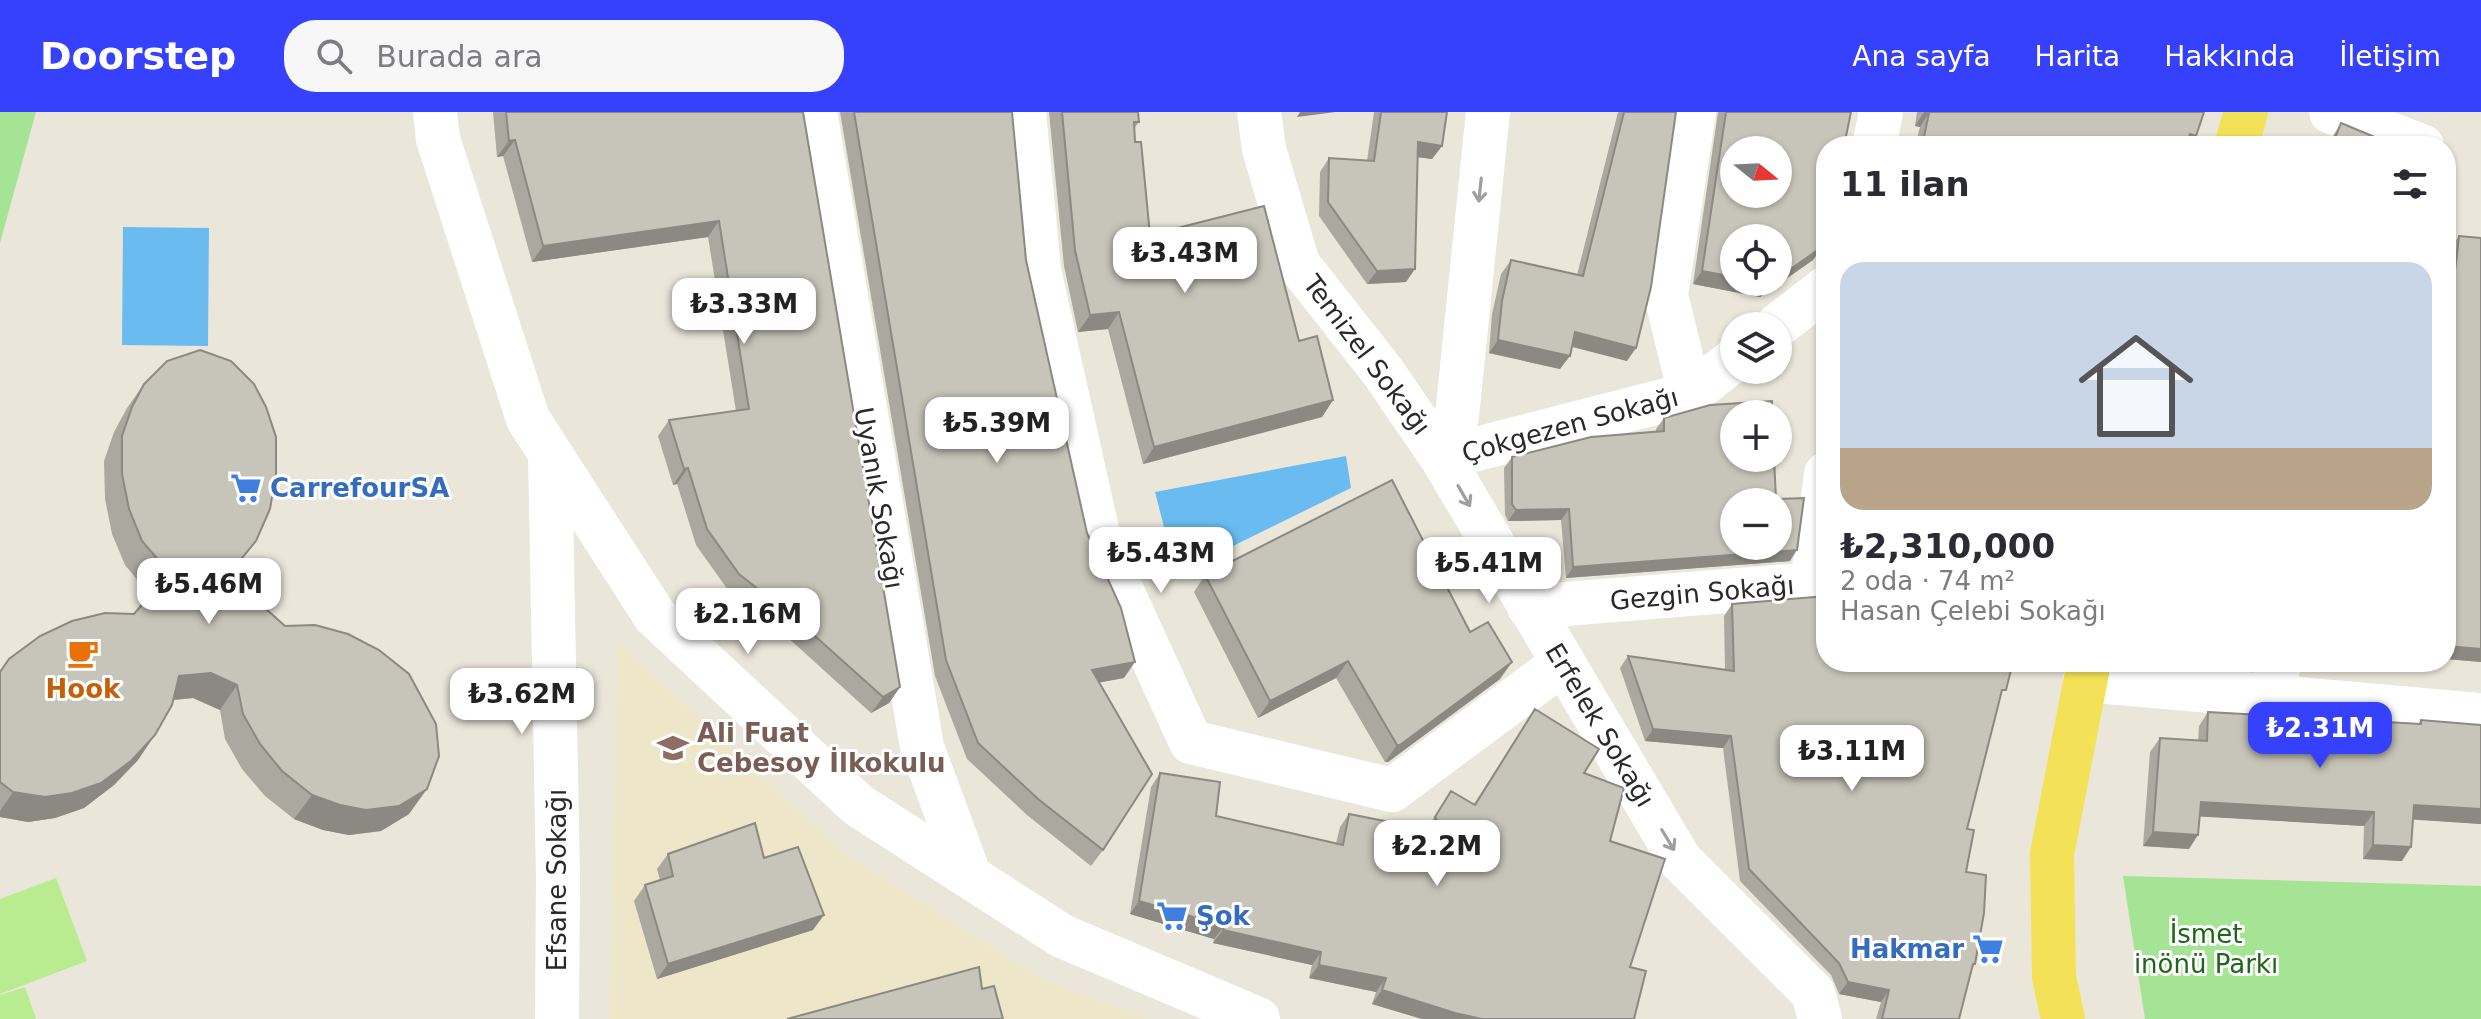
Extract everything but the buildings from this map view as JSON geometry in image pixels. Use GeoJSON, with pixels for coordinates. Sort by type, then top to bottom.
{"type":"FeatureCollection","features":[{"type":"Feature","properties":{"kind":"main road"},"geometry":{"type":"LineString","coordinates":[[2239,136],[2246,112]]}},
{"type":"Feature","properties":{"kind":"main road"},"geometry":{"type":"LineString","coordinates":[[2063,1019],[2054,977],[2052,854],[2087,672]]}},
{"type":"Feature","properties":{"kind":"street"},"geometry":{"type":"LineString","coordinates":[[435,112],[438,139],[528,419],[655,616],[858,805],[1062,936],[1258,1019]]}},
{"type":"Feature","properties":{"kind":"street","name":"Uyanık Sokağı"},"geometry":{"type":"LineString","coordinates":[[815,112],[922,747],[970,877]]}},
{"type":"Feature","properties":{"kind":"street"},"geometry":{"type":"LineString","coordinates":[[1024,112],[1039,270],[1100,543],[1191,742],[1392,790],[1563,663]]}},
{"type":"Feature","properties":{"kind":"street","name":"Temizel Sokağı"},"geometry":{"type":"LineString","coordinates":[[1259,112],[1264,149],[1298,264],[1383,372],[1442,458]]}},
{"type":"Feature","properties":{"kind":"street"},"geometry":{"type":"LineString","coordinates":[[1442,458],[1457,416],[1488,112]]}},
{"type":"Feature","properties":{"kind":"street"},"geometry":{"type":"LineString","coordinates":[[1690,394],[1666,295],[1694,112]]}},
{"type":"Feature","properties":{"kind":"street"},"geometry":{"type":"LineString","coordinates":[[1876,136],[1881,112]]}},
{"type":"Feature","properties":{"kind":"street"},"geometry":{"type":"LineString","coordinates":[[2331,112],[2395,136]]}},
{"type":"Feature","properties":{"kind":"street"},"geometry":{"type":"LineString","coordinates":[[1792,314],[1816,296]]}},
{"type":"Feature","properties":{"kind":"street","name":"Çokgezen Sokağı"},"geometry":{"type":"LineString","coordinates":[[1442,458],[1690,394],[1720,371]]}},
{"type":"Feature","properties":{"kind":"street","name":"Efsane Sokağı"},"geometry":{"type":"LineString","coordinates":[[550,453],[558,879],[557,1019]]}},
{"type":"Feature","properties":{"kind":"street","name":"Erfelek Sokağı"},"geometry":{"type":"LineString","coordinates":[[1442,458],[1680,860],[1813,993],[1820,1019]]}},
{"type":"Feature","properties":{"kind":"street","name":"Gezgin Sokağı"},"geometry":{"type":"LineString","coordinates":[[1529,607],[1812,584],[1816,553]]}},
{"type":"Feature","properties":{"kind":"street"},"geometry":{"type":"LineString","coordinates":[[2108,672],[2274,680],[2481,715]]}},
{"type":"Feature","properties":{"kind":"shaded area","name":"Ali Fuat Cebesoy İlkokulu"},"geometry":{"type":"Polygon","coordinates":[[[618,642],[846,854],[1043,979],[1149,1019],[609,1019],[618,642]]]}},
{"type":"Feature","properties":{"kind":"green space"},"geometry":{"type":"Polygon","coordinates":[[[0,112],[36,112],[0,243],[0,112]]]}},
{"type":"Feature","properties":{"kind":"green space","name":"İsmet inönü Parkı"},"geometry":{"type":"Polygon","coordinates":[[[2123,876],[2481,886],[2481,1019],[2145,1019],[2123,876]]]}},
{"type":"Feature","properties":{"kind":"green space"},"geometry":{"type":"Polygon","coordinates":[[[56,878],[87,961],[0,994],[0,899],[56,878]]]}},
{"type":"Feature","properties":{"kind":"green space"},"geometry":{"type":"Polygon","coordinates":[[[25,987],[36,1019],[0,1019],[0,995],[25,987]]]}},
{"type":"Feature","properties":{"kind":"water"},"geometry":{"type":"Polygon","coordinates":[[[123,227],[209,228],[208,346],[122,345],[123,227]]]}},
{"type":"Feature","properties":{"kind":"water"},"geometry":{"type":"Polygon","coordinates":[[[1346,456],[1351,488],[1176,574],[1155,492],[1346,456]]]}},
{"type":"Feature","properties":{"kind":"place","name":"CarrefourSA"},"geometry":{"type":"Point","coordinates":[246,488]}},
{"type":"Feature","properties":{"kind":"place","name":"Hook"},"geometry":{"type":"Point","coordinates":[83,653]}},
{"type":"Feature","properties":{"kind":"place","name":"Ali Fuat Cebesoy İlkokulu"},"geometry":{"type":"Point","coordinates":[673,748]}},
{"type":"Feature","properties":{"kind":"place","name":"Şok"},"geometry":{"type":"Point","coordinates":[1172,916]}},
{"type":"Feature","properties":{"kind":"place","name":"Hakmar"},"geometry":{"type":"Point","coordinates":[1988,949]}}]}
